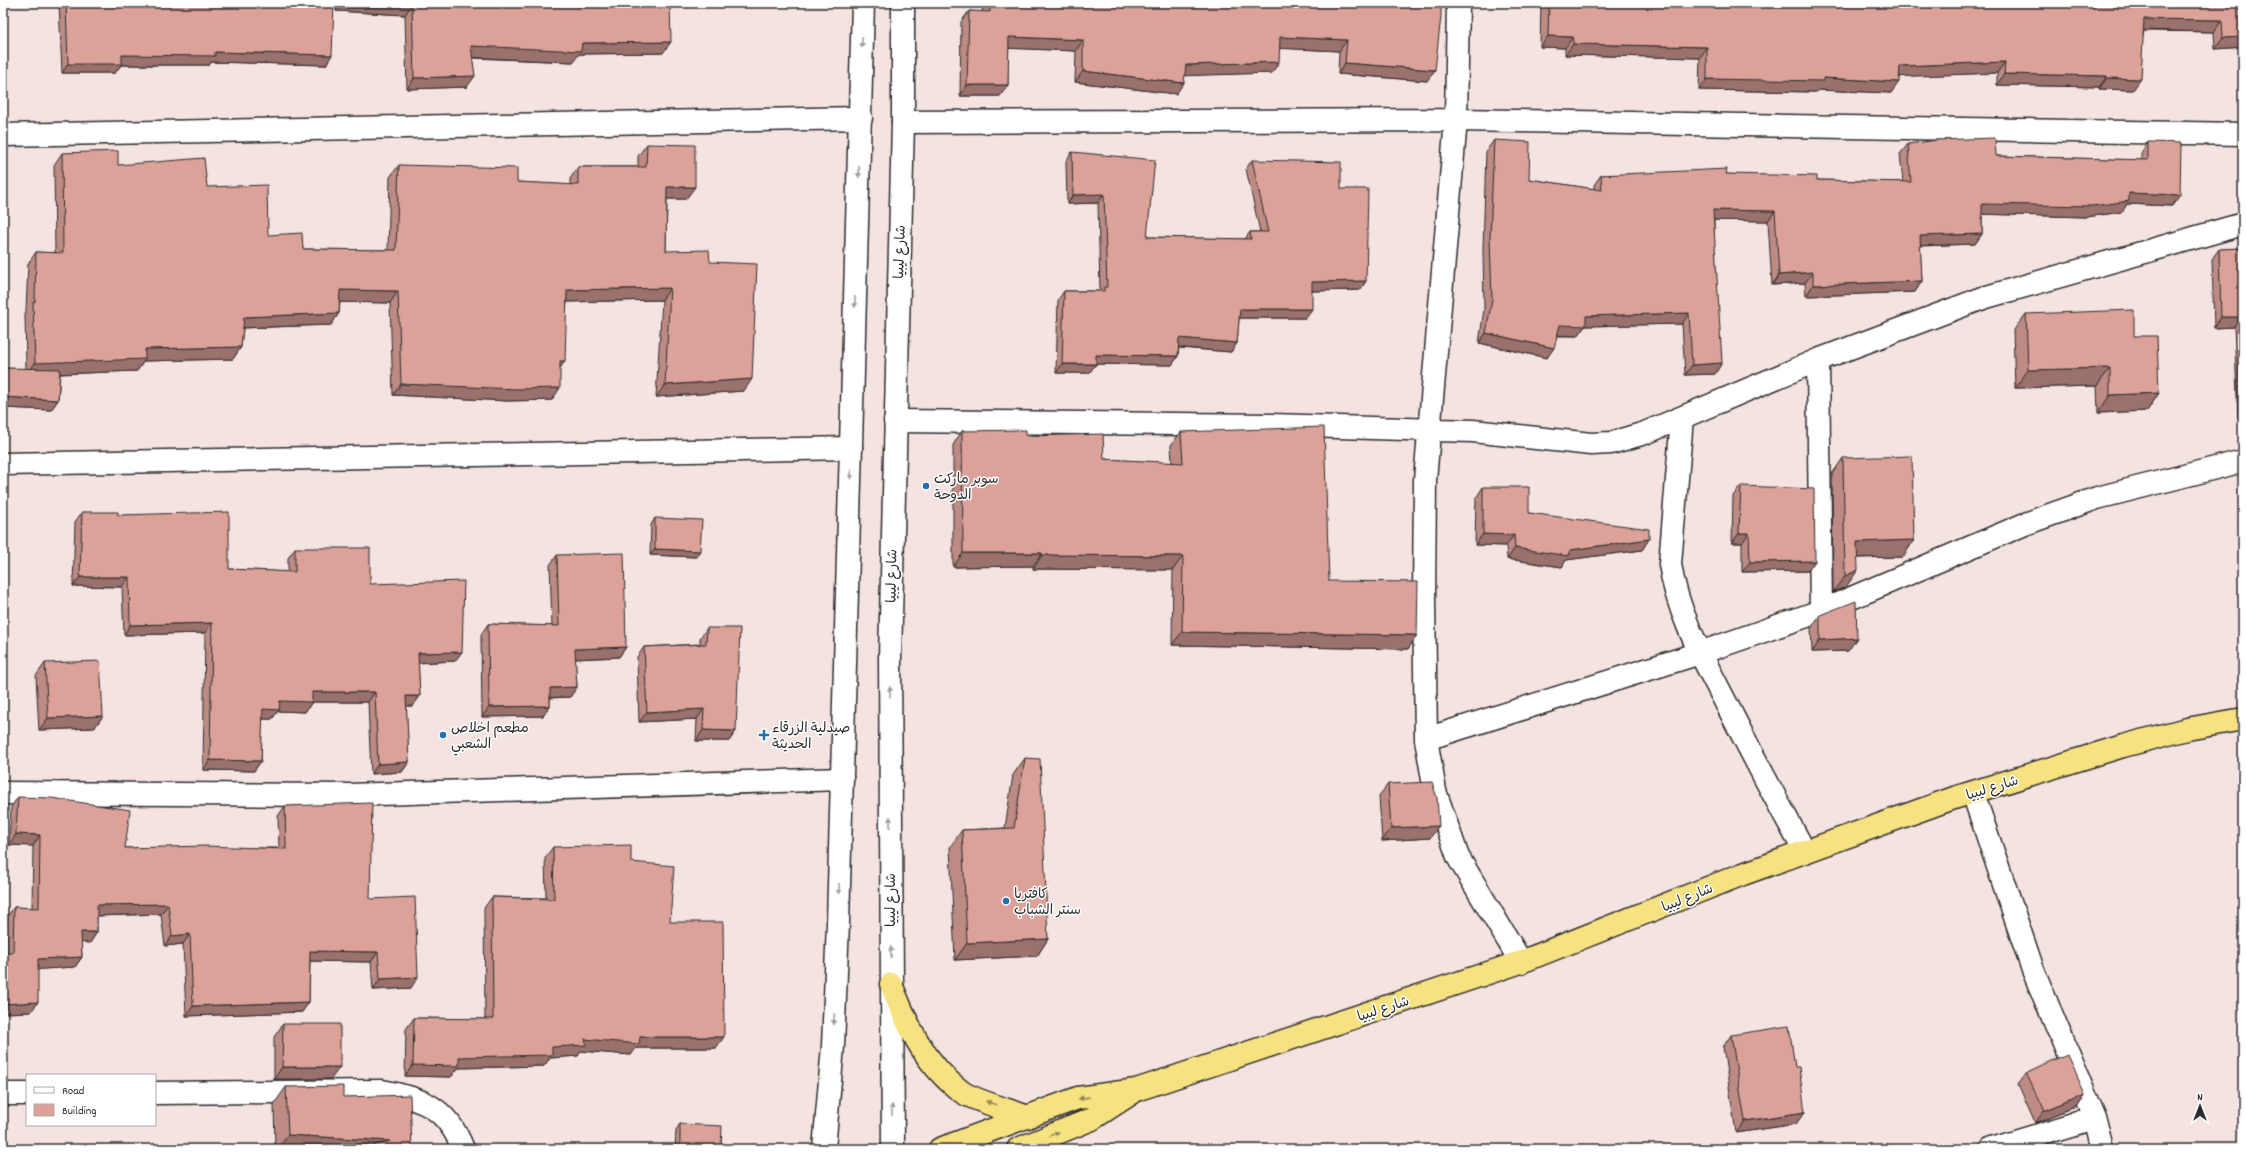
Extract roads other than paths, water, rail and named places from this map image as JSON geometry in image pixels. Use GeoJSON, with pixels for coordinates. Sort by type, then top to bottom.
{"type":"FeatureCollection","features":[{"type":"Feature","properties":{"kind":"highway","name":"شارع ليبيا"},"geometry":{"type":"LineString","coordinates":[[940,1149],[1078,1098],[1136,1090],[1521,962],[1805,852],[1954,798],[2123,746],[2187,729],[2243,719]]}},
{"type":"Feature","properties":{"kind":"highway"},"geometry":{"type":"LineString","coordinates":[[891,984],[908,1026],[931,1063],[963,1093],[1028,1117]]}},
{"type":"Feature","properties":{"kind":"highway","name":"شارع ليبيا"},"geometry":{"type":"LineString","coordinates":[[1018,1149],[1092,1119],[1136,1090]]}},
{"type":"Feature","properties":{"kind":"street"},"geometry":{"type":"LineString","coordinates":[[824,1149],[833,1038],[838,923],[863,3]]}},
{"type":"Feature","properties":{"kind":"street","name":"شارع ليبيا"},"geometry":{"type":"LineString","coordinates":[[893,1149],[890,659],[903,122],[903,3]]}},
{"type":"Feature","properties":{"kind":"street"},"geometry":{"type":"LineString","coordinates":[[1458,3],[1456,120],[1426,480],[1424,600],[1426,739],[1435,791],[1458,857],[1521,962]]}},
{"type":"Feature","properties":{"kind":"street"},"geometry":{"type":"LineString","coordinates":[[3,135],[861,118]]}},
{"type":"Feature","properties":{"kind":"street"},"geometry":{"type":"LineString","coordinates":[[903,122],[1456,120],[2243,134]]}},
{"type":"Feature","properties":{"kind":"street"},"geometry":{"type":"LineString","coordinates":[[895,421],[1271,425],[1473,431],[1591,444],[1611,443],[1645,434],[1818,360],[1983,298],[2243,224]]}},
{"type":"Feature","properties":{"kind":"street"},"geometry":{"type":"LineString","coordinates":[[1818,360],[1821,611]]}},
{"type":"Feature","properties":{"kind":"street"},"geometry":{"type":"LineString","coordinates":[[1682,418],[1670,564],[1673,585],[1700,653],[1769,787],[1805,852]]}},
{"type":"Feature","properties":{"kind":"street"},"geometry":{"type":"LineString","coordinates":[[3,464],[851,448]]}},
{"type":"Feature","properties":{"kind":"street"},"geometry":{"type":"LineString","coordinates":[[1426,739],[1700,653],[1821,611],[2018,527],[2097,498],[2243,461]]}},
{"type":"Feature","properties":{"kind":"street"},"geometry":{"type":"LineString","coordinates":[[3,792],[349,795],[842,779]]}},
{"type":"Feature","properties":{"kind":"street"},"geometry":{"type":"LineString","coordinates":[[1973,793],[2033,970],[2095,1118],[2103,1149]]}},
{"type":"Feature","properties":{"kind":"street"},"geometry":{"type":"LineString","coordinates":[[156,1094],[382,1091],[410,1096],[432,1106],[447,1120],[462,1149]]}},
{"type":"Feature","properties":{"kind":"street"},"geometry":{"type":"LineString","coordinates":[[3,1094],[26,1094]]}},
{"type":"Feature","properties":{"kind":"street"},"geometry":{"type":"LineString","coordinates":[[1992,1149],[2095,1118]]}},
{"type":"Feature","properties":{"kind":"place","name":"سوبر ماركت الدوحة"},"geometry":{"type":"Point","coordinates":[926,486]}},
{"type":"Feature","properties":{"kind":"place","name":"مطعم اخلاص الشعبي"},"geometry":{"type":"Point","coordinates":[443,735]}},
{"type":"Feature","properties":{"kind":"place","name":"صيدلية الزرقاء الحديثة"},"geometry":{"type":"Point","coordinates":[764,735]}},
{"type":"Feature","properties":{"kind":"place","name":"كافتريا سنتر الشباب"},"geometry":{"type":"Point","coordinates":[1006,901]}}]}
